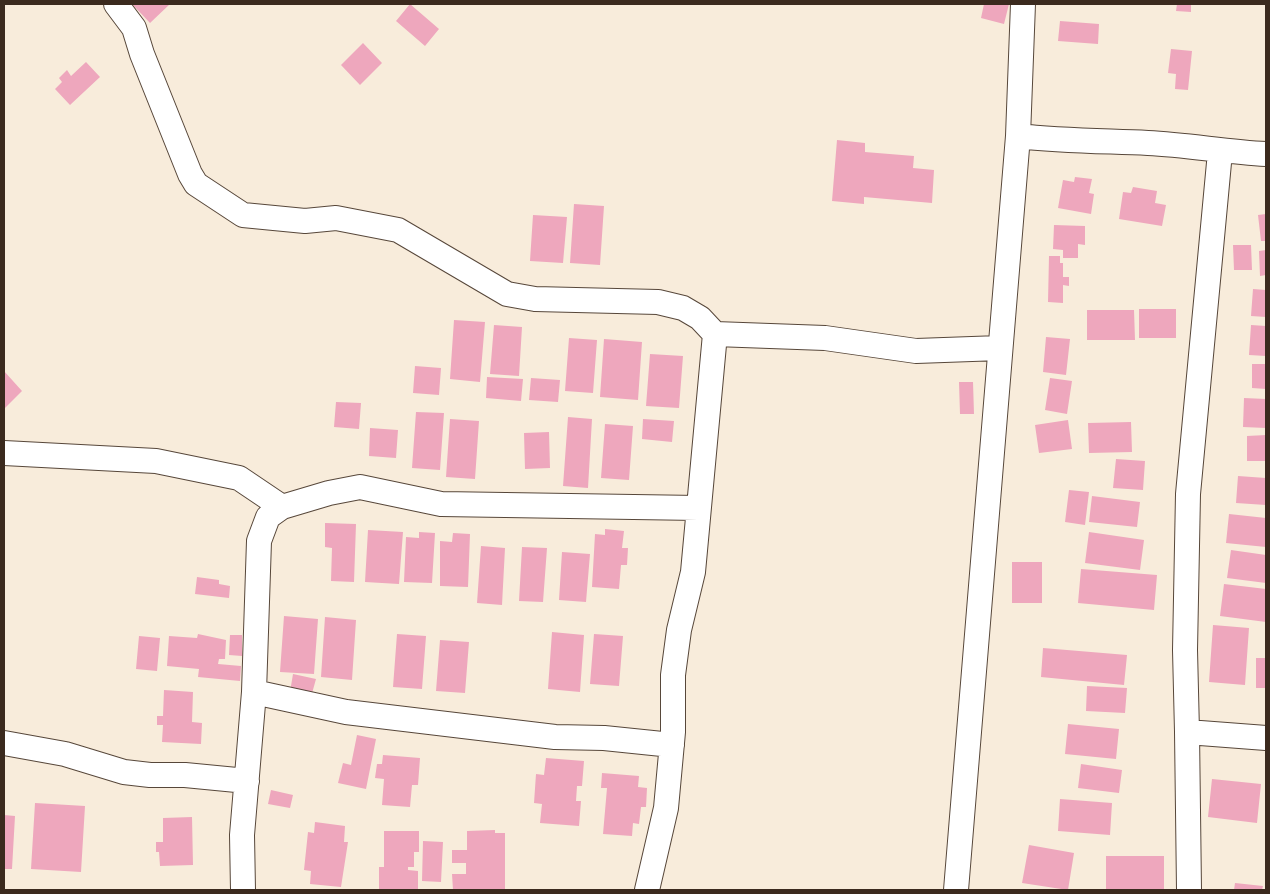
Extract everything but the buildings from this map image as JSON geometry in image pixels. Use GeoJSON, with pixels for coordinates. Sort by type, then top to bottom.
{"type":"FeatureCollection","features":[{"type":"Feature","properties":{"kind":"street"},"geometry":{"type":"LineString","coordinates":[[116,4],[134,28],[142,54],[190,174],[196,184],[233,211],[243,215],[305,221],[336,218],[398,230],[507,294],[536,299],[658,302],[683,308],[700,318],[715,334],[825,338],[916,351],[1000,348]]}},
{"type":"Feature","properties":{"kind":"street"},"geometry":{"type":"LineString","coordinates":[[956,890],[1018,136],[1023,4]]}},
{"type":"Feature","properties":{"kind":"street"},"geometry":{"type":"LineString","coordinates":[[1018,136],[1066,142],[1148,143],[1220,152],[1266,154]]}},
{"type":"Feature","properties":{"kind":"street"},"geometry":{"type":"LineString","coordinates":[[1189,890],[1185,650],[1188,494],[1220,152]]}},
{"type":"Feature","properties":{"kind":"street"},"geometry":{"type":"LineString","coordinates":[[647,890],[666,808],[672,745],[673,675],[679,630],[692,572],[715,334]]}},
{"type":"Feature","properties":{"kind":"street"},"geometry":{"type":"LineString","coordinates":[[4,453],[156,461],[239,478],[282,507]]}},
{"type":"Feature","properties":{"kind":"street"},"geometry":{"type":"LineString","coordinates":[[243,890],[242,835],[254,692],[259,541],[268,517],[282,507],[360,487],[441,504],[698,508]]}},
{"type":"Feature","properties":{"kind":"street"},"geometry":{"type":"LineString","coordinates":[[254,692],[346,712],[555,737],[604,738],[672,745]]}},
{"type":"Feature","properties":{"kind":"street"},"geometry":{"type":"LineString","coordinates":[[1187,732],[1266,738]]}},
{"type":"Feature","properties":{"kind":"street"},"geometry":{"type":"LineString","coordinates":[[4,743],[66,754],[124,772],[150,775],[184,775],[247,782]]}}]}
